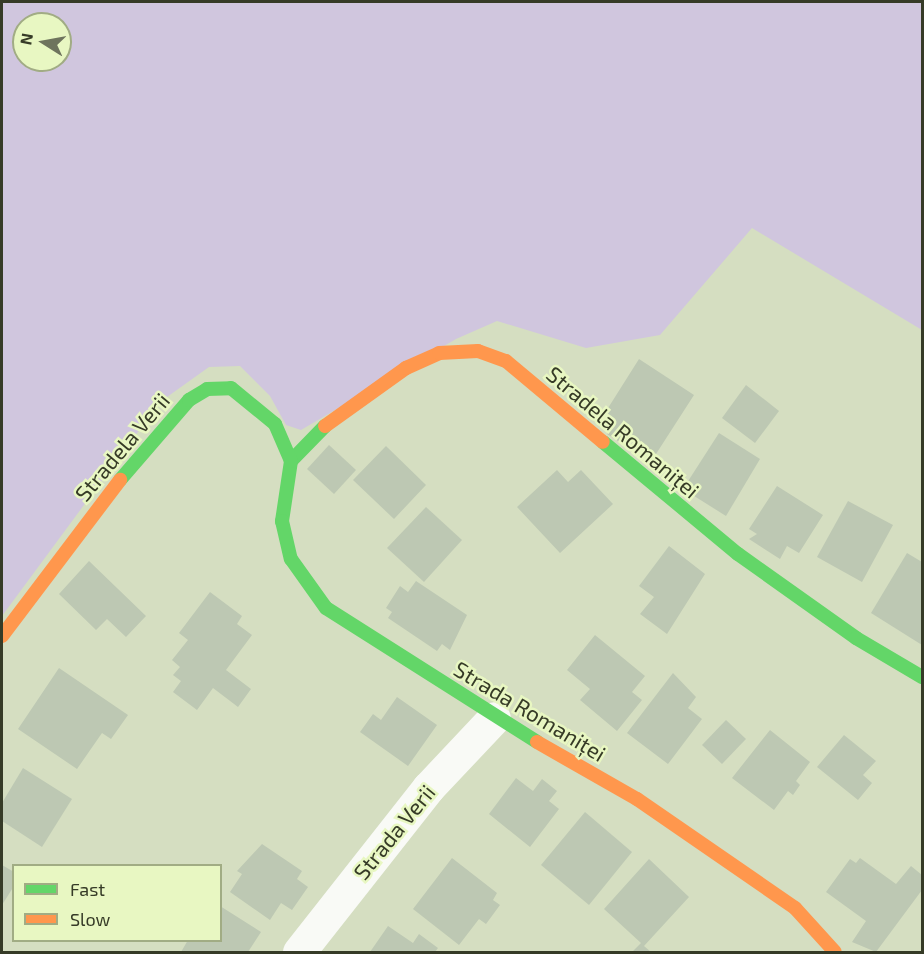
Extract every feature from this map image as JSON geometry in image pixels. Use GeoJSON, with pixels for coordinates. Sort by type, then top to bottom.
{"type":"FeatureCollection","features":[{"type":"Feature","properties":{"kind":"street","name":"Stradela Romaniței"},"geometry":{"type":"LineString","coordinates":[[291,461],[340,411],[406,368],[439,353],[488,354],[506,361],[738,554],[856,638],[922,677]]}},
{"type":"Feature","properties":{"kind":"street","name":"Stradela Verii"},"geometry":{"type":"LineString","coordinates":[[2,636],[134,461],[189,400],[207,389],[231,388],[275,424],[291,461]]}},
{"type":"Feature","properties":{"kind":"street","name":"Strada Romaniței"},"geometry":{"type":"LineString","coordinates":[[291,461],[282,521],[291,559],[306,586],[326,608],[494,717],[646,805],[795,908],[835,952]]}},
{"type":"Feature","properties":{"kind":"street","name":"Strada Verii"},"geometry":{"type":"LineString","coordinates":[[299,952],[428,788],[494,717]]}},
{"type":"Feature","properties":{"kind":"shaded area"},"geometry":{"type":"Polygon","coordinates":[[[2,2],[922,2],[922,330],[752,228],[660,335],[586,348],[497,321],[456,339],[301,430],[286,425],[270,396],[240,366],[209,367],[160,402],[2,616],[2,2]]]}},
{"type":"Feature","properties":{"kind":"building"},"geometry":{"type":"Polygon","coordinates":[[[639,359],[694,395],[656,454],[629,436],[624,445],[607,434],[614,423],[603,416],[639,359]]]}},
{"type":"Feature","properties":{"kind":"building"},"geometry":{"type":"Polygon","coordinates":[[[746,385],[779,411],[755,443],[722,418],[746,385]]]}},
{"type":"Feature","properties":{"kind":"building"},"geometry":{"type":"Polygon","coordinates":[[[719,433],[760,459],[726,516],[683,489],[719,433]]]}},
{"type":"Feature","properties":{"kind":"building"},"geometry":{"type":"Polygon","coordinates":[[[329,445],[356,470],[334,494],[307,469],[329,445]]]}},
{"type":"Feature","properties":{"kind":"building"},"geometry":{"type":"Polygon","coordinates":[[[386,446],[426,485],[394,519],[353,480],[386,446]]]}},
{"type":"Feature","properties":{"kind":"building"},"geometry":{"type":"Polygon","coordinates":[[[557,470],[568,482],[581,470],[613,504],[560,553],[517,507],[557,470]]]}},
{"type":"Feature","properties":{"kind":"building"},"geometry":{"type":"Polygon","coordinates":[[[777,486],[823,515],[799,553],[787,546],[780,559],[749,539],[757,534],[749,529],[777,486]]]}},
{"type":"Feature","properties":{"kind":"building"},"geometry":{"type":"Polygon","coordinates":[[[848,501],[893,525],[862,582],[817,557],[848,501]]]}},
{"type":"Feature","properties":{"kind":"building"},"geometry":{"type":"Polygon","coordinates":[[[426,507],[462,540],[424,582],[387,548],[426,507]]]}},
{"type":"Feature","properties":{"kind":"building"},"geometry":{"type":"Polygon","coordinates":[[[669,546],[705,574],[667,634],[640,614],[654,597],[639,586],[669,546]]]}},
{"type":"Feature","properties":{"kind":"building"},"geometry":{"type":"Polygon","coordinates":[[[907,553],[922,562],[922,645],[871,613],[907,553]]]}},
{"type":"Feature","properties":{"kind":"building"},"geometry":{"type":"Polygon","coordinates":[[[89,561],[146,616],[126,637],[107,619],[96,630],[59,594],[89,561]]]}},
{"type":"Feature","properties":{"kind":"building"},"geometry":{"type":"Polygon","coordinates":[[[416,581],[467,615],[450,650],[442,644],[437,651],[388,618],[392,612],[386,608],[400,586],[408,592],[416,581]]]}},
{"type":"Feature","properties":{"kind":"building"},"geometry":{"type":"Polygon","coordinates":[[[210,592],[242,616],[237,624],[252,635],[226,670],[251,689],[238,707],[213,688],[197,710],[173,692],[181,681],[173,675],[180,667],[172,660],[188,640],[179,633],[210,592]]]}},
{"type":"Feature","properties":{"kind":"building"},"geometry":{"type":"Polygon","coordinates":[[[595,635],[645,676],[632,692],[642,700],[617,731],[580,700],[590,689],[567,670],[595,635]]]}},
{"type":"Feature","properties":{"kind":"building"},"geometry":{"type":"Polygon","coordinates":[[[59,668],[128,715],[111,739],[102,733],[77,769],[18,729],[59,668]]]}},
{"type":"Feature","properties":{"kind":"building"},"geometry":{"type":"Polygon","coordinates":[[[673,673],[696,697],[688,708],[702,719],[668,764],[627,733],[673,673]]]}},
{"type":"Feature","properties":{"kind":"building"},"geometry":{"type":"Polygon","coordinates":[[[397,697],[437,725],[408,766],[360,732],[373,714],[381,720],[397,697]]]}},
{"type":"Feature","properties":{"kind":"building"},"geometry":{"type":"Polygon","coordinates":[[[726,720],[746,739],[722,764],[702,745],[726,720]]]}},
{"type":"Feature","properties":{"kind":"building"},"geometry":{"type":"Polygon","coordinates":[[[770,730],[810,762],[796,781],[800,785],[793,795],[788,791],[774,810],[732,778],[770,730]]]}},
{"type":"Feature","properties":{"kind":"building"},"geometry":{"type":"Polygon","coordinates":[[[844,735],[876,761],[863,775],[872,783],[858,800],[817,767],[844,735]]]}},
{"type":"Feature","properties":{"kind":"building"},"geometry":{"type":"Polygon","coordinates":[[[23,768],[72,799],[42,847],[2,821],[2,803],[23,768]]]}},
{"type":"Feature","properties":{"kind":"building"},"geometry":{"type":"Polygon","coordinates":[[[516,778],[533,791],[542,779],[557,791],[549,801],[559,809],[530,847],[489,814],[516,778]]]}},
{"type":"Feature","properties":{"kind":"building"},"geometry":{"type":"Polygon","coordinates":[[[585,812],[632,852],[589,905],[541,865],[585,812]]]}},
{"type":"Feature","properties":{"kind":"building"},"geometry":{"type":"Polygon","coordinates":[[[262,844],[302,871],[297,879],[308,887],[292,910],[281,903],[270,920],[230,892],[242,874],[237,871],[262,844]]]}},
{"type":"Feature","properties":{"kind":"building"},"geometry":{"type":"Polygon","coordinates":[[[452,858],[497,893],[493,900],[500,905],[486,924],[479,919],[459,945],[413,909],[452,858]]]}},
{"type":"Feature","properties":{"kind":"building"},"geometry":{"type":"Polygon","coordinates":[[[860,858],[896,884],[911,866],[922,875],[922,890],[876,952],[852,942],[866,921],[826,892],[850,859],[856,863],[860,858]]]}},
{"type":"Feature","properties":{"kind":"building"},"geometry":{"type":"Polygon","coordinates":[[[649,859],[689,897],[644,946],[651,952],[632,952],[641,943],[604,909],[649,859]]]}},
{"type":"Feature","properties":{"kind":"building"},"geometry":{"type":"Polygon","coordinates":[[[2,865],[12,871],[12,889],[2,905],[2,865]]]}},
{"type":"Feature","properties":{"kind":"building"},"geometry":{"type":"Polygon","coordinates":[[[222,907],[261,932],[248,952],[181,952],[187,942],[222,942],[222,907]]]}},
{"type":"Feature","properties":{"kind":"building"},"geometry":{"type":"Polygon","coordinates":[[[388,926],[413,943],[419,934],[438,948],[435,952],[370,952],[388,926]]]}},
{"type":"Feature","properties":{"kind":"traffic: fast"},"geometry":{"type":"LineString","coordinates":[[120,480],[189,400],[207,389],[231,388],[275,424],[291,461]]}},
{"type":"Feature","properties":{"kind":"traffic: fast"},"geometry":{"type":"LineString","coordinates":[[325,426],[291,461],[282,521],[291,559],[326,608],[537,742]]}},
{"type":"Feature","properties":{"kind":"traffic: fast"},"geometry":{"type":"LineString","coordinates":[[603,442],[738,554],[856,638],[922,677]]}},
{"type":"Feature","properties":{"kind":"traffic: slow"},"geometry":{"type":"LineString","coordinates":[[325,426],[406,368],[439,353],[478,351],[506,361],[603,442]]}},
{"type":"Feature","properties":{"kind":"traffic: slow"},"geometry":{"type":"LineString","coordinates":[[2,636],[120,480]]}},
{"type":"Feature","properties":{"kind":"traffic: slow"},"geometry":{"type":"LineString","coordinates":[[537,742],[637,799],[795,908],[835,952]]}}]}
